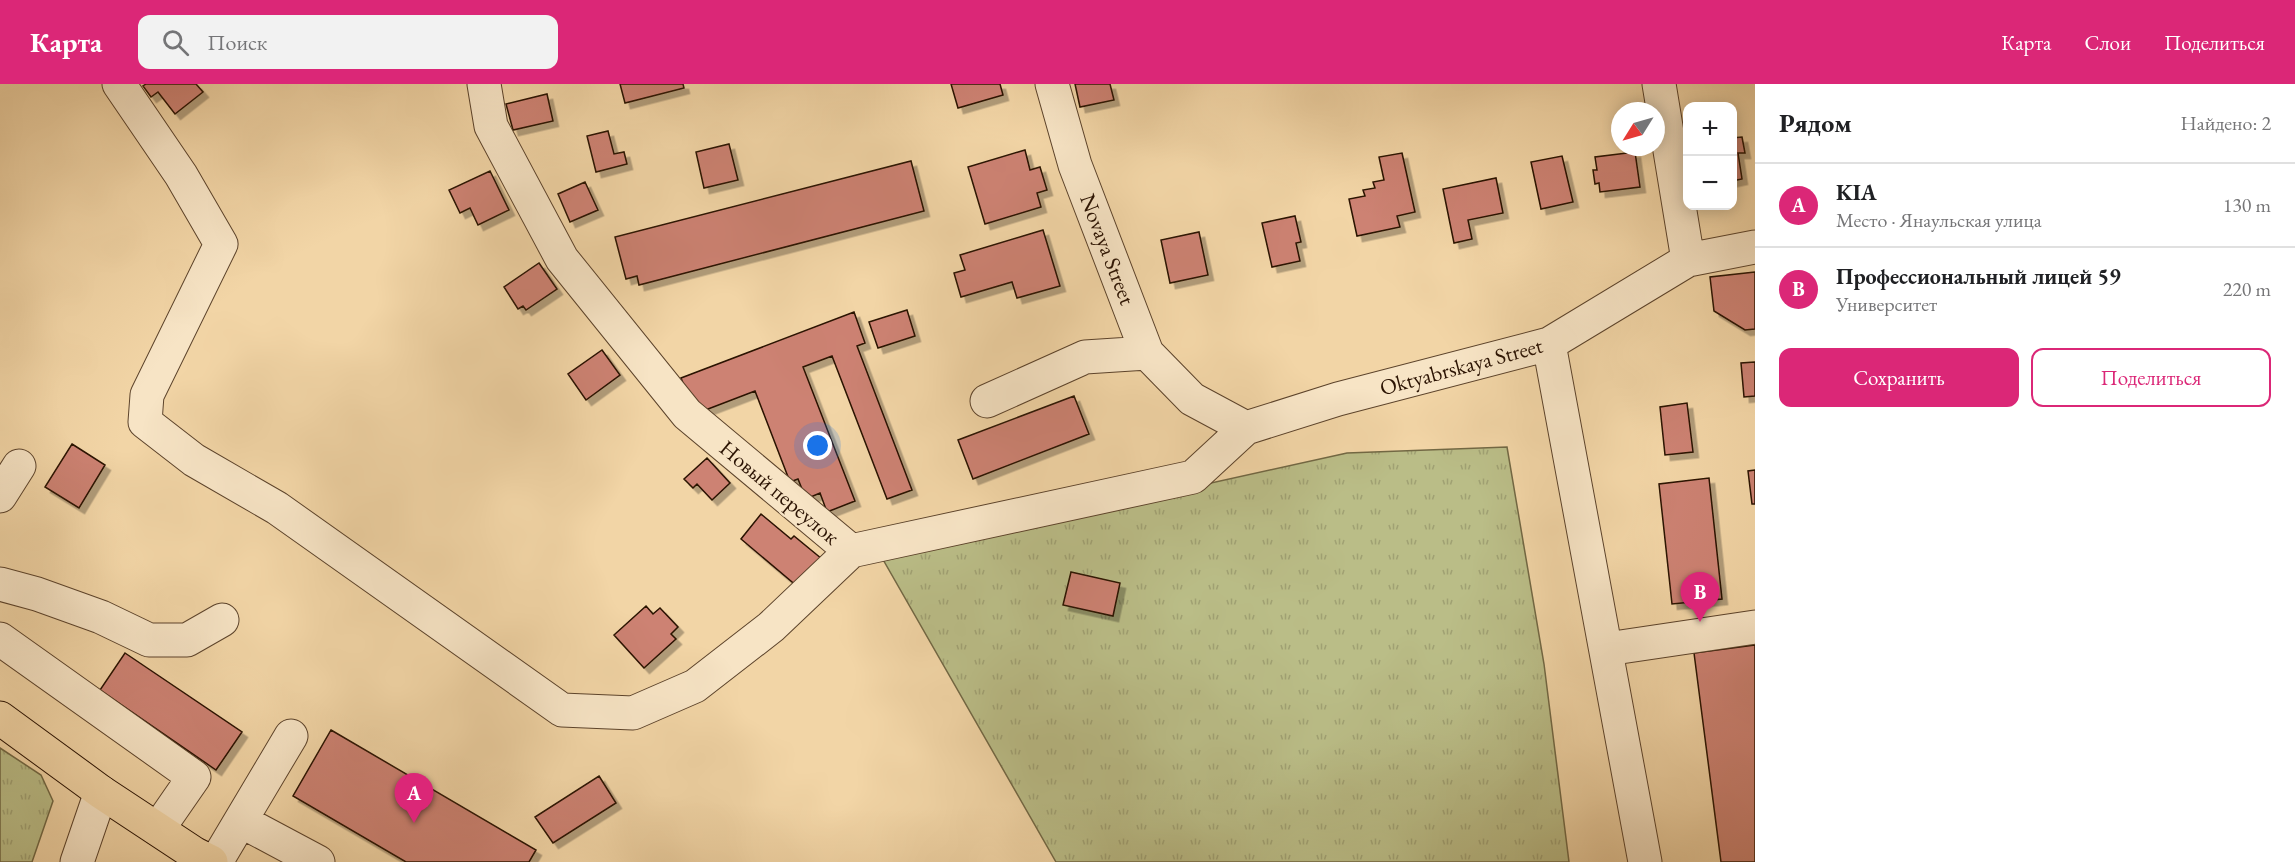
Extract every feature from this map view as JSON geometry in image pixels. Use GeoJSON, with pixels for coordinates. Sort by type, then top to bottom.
{"type":"FeatureCollection","features":[{"type":"Feature","properties":{"kind":"main road"},"geometry":{"type":"LineString","coordinates":[[0,718],[101,792],[211,862]]}},
{"type":"Feature","properties":{"kind":"street"},"geometry":{"type":"LineString","coordinates":[[119,84],[181,175],[221,244],[147,395],[145,422],[194,460],[277,508],[561,710],[633,713],[695,686],[771,627],[850,551]]}},
{"type":"Feature","properties":{"kind":"street","name":"Новый переулок"},"geometry":{"type":"LineString","coordinates":[[484,84],[491,126],[562,259],[687,414],[850,551],[1193,477],[1246,428]]}},
{"type":"Feature","properties":{"kind":"street","name":"Novaya Street"},"geometry":{"type":"LineString","coordinates":[[1052,84],[1075,165],[1148,352],[1192,399],[1246,428]]}},
{"type":"Feature","properties":{"kind":"street"},"geometry":{"type":"LineString","coordinates":[[1659,84],[1688,260]]}},
{"type":"Feature","properties":{"kind":"street","name":"Oktyabrskaya Street"},"geometry":{"type":"LineString","coordinates":[[1246,428],[1338,399],[1549,344],[1688,260],[1755,247]]}},
{"type":"Feature","properties":{"kind":"street"},"geometry":{"type":"LineString","coordinates":[[1549,344],[1645,862]]}},
{"type":"Feature","properties":{"kind":"street"},"geometry":{"type":"LineString","coordinates":[[987,401],[1084,357],[1148,352]]}},
{"type":"Feature","properties":{"kind":"street"},"geometry":{"type":"LineString","coordinates":[[0,496],[19,466]]}},
{"type":"Feature","properties":{"kind":"street"},"geometry":{"type":"LineString","coordinates":[[0,584],[37,594],[90,613],[149,640],[187,640],[222,620]]}},
{"type":"Feature","properties":{"kind":"street"},"geometry":{"type":"LineString","coordinates":[[1607,649],[1755,627]]}},
{"type":"Feature","properties":{"kind":"street"},"geometry":{"type":"LineString","coordinates":[[0,639],[194,777],[158,829]]}},
{"type":"Feature","properties":{"kind":"street"},"geometry":{"type":"LineString","coordinates":[[216,862],[291,736]]}},
{"type":"Feature","properties":{"kind":"street"},"geometry":{"type":"LineString","coordinates":[[77,862],[101,792]]}},
{"type":"Feature","properties":{"kind":"street"},"geometry":{"type":"LineString","coordinates":[[241,821],[318,862]]}},
{"type":"Feature","properties":{"kind":"green space"},"geometry":{"type":"Polygon","coordinates":[[[1507,447],[1544,664],[1569,862],[1056,862],[881,556],[1347,453],[1507,447]]]}},
{"type":"Feature","properties":{"kind":"green space"},"geometry":{"type":"Polygon","coordinates":[[[0,748],[41,775],[53,801],[32,862],[0,862],[0,748]]]}},
{"type":"Feature","properties":{"kind":"building"},"geometry":{"type":"Polygon","coordinates":[[[146,84],[196,84],[203,92],[175,114],[158,92],[151,97],[143,86],[146,84]]]}},
{"type":"Feature","properties":{"kind":"building"},"geometry":{"type":"Polygon","coordinates":[[[620,84],[683,84],[684,88],[625,103],[620,84]]]}},
{"type":"Feature","properties":{"kind":"building"},"geometry":{"type":"Polygon","coordinates":[[[951,84],[1000,84],[1003,95],[958,108],[951,84]]]}},
{"type":"Feature","properties":{"kind":"building"},"geometry":{"type":"Polygon","coordinates":[[[1075,84],[1110,84],[1114,100],[1080,107],[1075,84]]]}},
{"type":"Feature","properties":{"kind":"building"},"geometry":{"type":"Polygon","coordinates":[[[547,94],[553,121],[513,130],[506,104],[547,94]]]}},
{"type":"Feature","properties":{"kind":"building"},"geometry":{"type":"Polygon","coordinates":[[[608,131],[614,154],[624,152],[627,164],[596,172],[587,136],[608,131]]]}},
{"type":"Feature","properties":{"kind":"building"},"geometry":{"type":"Polygon","coordinates":[[[1742,137],[1745,153],[1738,153],[1742,179],[1737,180],[1737,156],[1737,138],[1742,137]]]}},
{"type":"Feature","properties":{"kind":"building"},"geometry":{"type":"Polygon","coordinates":[[[729,144],[738,180],[704,188],[696,152],[729,144]]]}},
{"type":"Feature","properties":{"kind":"building"},"geometry":{"type":"Polygon","coordinates":[[[1025,150],[1030,170],[1040,167],[1047,190],[1037,193],[1041,207],[985,224],[968,167],[1025,150]]]}},
{"type":"Feature","properties":{"kind":"building"},"geometry":{"type":"Polygon","coordinates":[[[1402,153],[1415,212],[1397,216],[1400,227],[1357,236],[1349,199],[1365,196],[1363,190],[1375,188],[1373,182],[1384,180],[1379,157],[1402,153]]]}},
{"type":"Feature","properties":{"kind":"building"},"geometry":{"type":"Polygon","coordinates":[[[1562,156],[1573,202],[1541,209],[1531,162],[1562,156]]]}},
{"type":"Feature","properties":{"kind":"building"},"geometry":{"type":"Polygon","coordinates":[[[1636,156],[1640,187],[1600,192],[1599,183],[1595,184],[1593,170],[1597,170],[1595,157],[1636,156]]]}},
{"type":"Feature","properties":{"kind":"building"},"geometry":{"type":"Polygon","coordinates":[[[911,161],[924,211],[639,285],[637,276],[626,279],[615,237],[911,161]]]}},
{"type":"Feature","properties":{"kind":"building"},"geometry":{"type":"Polygon","coordinates":[[[490,171],[509,210],[478,225],[470,208],[460,213],[449,190],[490,171]]]}},
{"type":"Feature","properties":{"kind":"building"},"geometry":{"type":"Polygon","coordinates":[[[1496,178],[1503,213],[1468,220],[1472,239],[1454,243],[1443,189],[1496,178]]]}},
{"type":"Feature","properties":{"kind":"building"},"geometry":{"type":"Polygon","coordinates":[[[585,182],[598,210],[570,222],[558,194],[585,182]]]}},
{"type":"Feature","properties":{"kind":"building"},"geometry":{"type":"Polygon","coordinates":[[[1295,216],[1301,242],[1296,243],[1300,261],[1272,267],[1262,223],[1295,216]]]}},
{"type":"Feature","properties":{"kind":"building"},"geometry":{"type":"Polygon","coordinates":[[[1043,230],[1060,286],[1017,298],[1012,282],[961,297],[954,273],[965,270],[960,255],[1043,230]]]}},
{"type":"Feature","properties":{"kind":"building"},"geometry":{"type":"Polygon","coordinates":[[[1199,232],[1208,275],[1170,283],[1161,240],[1199,232]]]}},
{"type":"Feature","properties":{"kind":"building"},"geometry":{"type":"Polygon","coordinates":[[[539,263],[557,289],[526,310],[523,306],[518,309],[504,287],[539,263]]]}},
{"type":"Feature","properties":{"kind":"building"},"geometry":{"type":"Polygon","coordinates":[[[1755,272],[1755,329],[1745,330],[1714,311],[1710,277],[1755,272]]]}},
{"type":"Feature","properties":{"kind":"building"},"geometry":{"type":"Polygon","coordinates":[[[907,310],[915,336],[878,348],[869,322],[907,310]]]}},
{"type":"Feature","properties":{"kind":"building"},"geometry":{"type":"Polygon","coordinates":[[[854,312],[865,343],[857,346],[912,490],[887,499],[832,356],[803,367],[855,501],[827,512],[820,493],[806,499],[798,479],[790,482],[755,391],[695,414],[681,378],[854,312]]]}},
{"type":"Feature","properties":{"kind":"building"},"geometry":{"type":"Polygon","coordinates":[[[602,350],[620,375],[586,400],[568,374],[602,350]]]}},
{"type":"Feature","properties":{"kind":"building"},"geometry":{"type":"Polygon","coordinates":[[[1755,362],[1755,396],[1744,397],[1741,363],[1755,362]]]}},
{"type":"Feature","properties":{"kind":"building"},"geometry":{"type":"Polygon","coordinates":[[[1074,396],[1089,434],[973,479],[958,440],[1074,396]]]}},
{"type":"Feature","properties":{"kind":"building"},"geometry":{"type":"Polygon","coordinates":[[[1687,403],[1693,452],[1665,455],[1660,407],[1687,403]]]}},
{"type":"Feature","properties":{"kind":"building"},"geometry":{"type":"Polygon","coordinates":[[[72,444],[105,465],[79,508],[45,487],[72,444]]]}},
{"type":"Feature","properties":{"kind":"building"},"geometry":{"type":"Polygon","coordinates":[[[707,458],[730,483],[712,500],[697,484],[693,488],[684,479],[707,458]]]}},
{"type":"Feature","properties":{"kind":"building"},"geometry":{"type":"Polygon","coordinates":[[[1755,470],[1755,504],[1752,504],[1748,471],[1755,470]]]}},
{"type":"Feature","properties":{"kind":"building"},"geometry":{"type":"Polygon","coordinates":[[[1709,478],[1722,599],[1672,604],[1659,484],[1709,478]]]}},
{"type":"Feature","properties":{"kind":"building"},"geometry":{"type":"Polygon","coordinates":[[[761,514],[791,539],[794,536],[822,559],[798,587],[741,539],[761,514]]]}},
{"type":"Feature","properties":{"kind":"building"},"geometry":{"type":"Polygon","coordinates":[[[1071,572],[1120,583],[1113,616],[1063,605],[1071,572]]]}},
{"type":"Feature","properties":{"kind":"building"},"geometry":{"type":"Polygon","coordinates":[[[646,606],[653,614],[660,608],[678,627],[671,634],[676,639],[644,668],[614,635],[646,606]]]}},
{"type":"Feature","properties":{"kind":"building"},"geometry":{"type":"Polygon","coordinates":[[[1755,645],[1755,862],[1721,862],[1694,653],[1755,645]]]}},
{"type":"Feature","properties":{"kind":"building"},"geometry":{"type":"Polygon","coordinates":[[[125,653],[242,732],[216,770],[100,690],[125,653]]]}},
{"type":"Feature","properties":{"kind":"building"},"geometry":{"type":"Polygon","coordinates":[[[331,730],[536,850],[529,862],[406,862],[293,796],[331,730]]]}},
{"type":"Feature","properties":{"kind":"building"},"geometry":{"type":"Polygon","coordinates":[[[599,776],[616,803],[553,843],[535,817],[599,776]]]}},
{"type":"Feature","properties":{"kind":"place","name":"Профессиональный лицей 59"},"geometry":{"type":"Point","coordinates":[1700,622]}},
{"type":"Feature","properties":{"kind":"place","name":"KIA"},"geometry":{"type":"Point","coordinates":[414,823]}}]}
